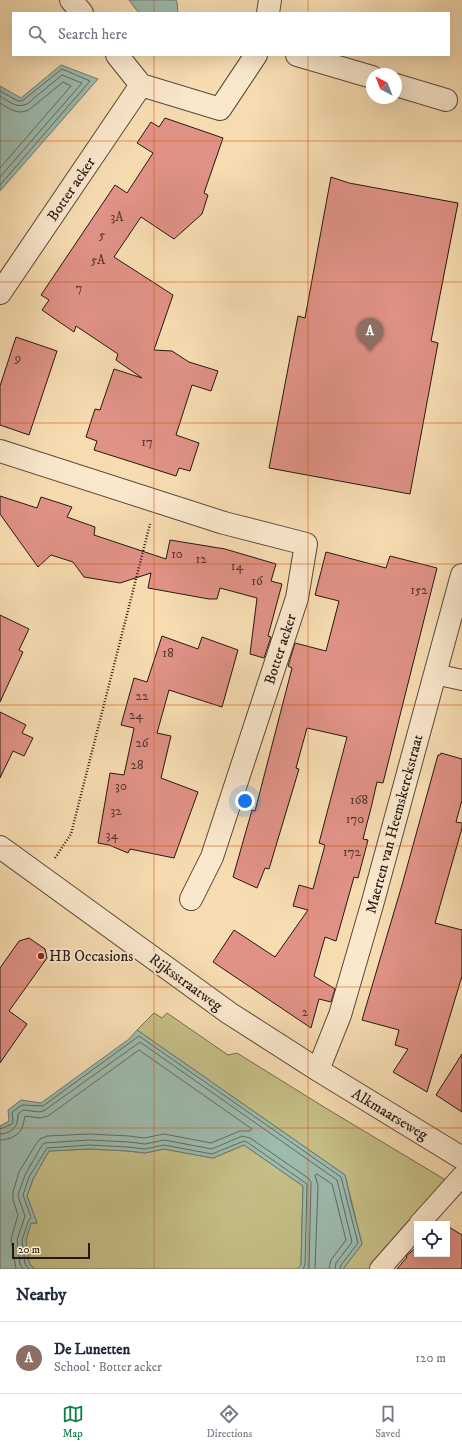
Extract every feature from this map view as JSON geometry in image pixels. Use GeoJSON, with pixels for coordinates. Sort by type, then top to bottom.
{"type":"FeatureCollection","features":[{"type":"Feature","properties":{"kind":"street"},"geometry":{"type":"LineString","coordinates":[[71,0],[81,12]]}},
{"type":"Feature","properties":{"kind":"street"},"geometry":{"type":"LineString","coordinates":[[268,12],[270,0]]}},
{"type":"Feature","properties":{"kind":"street"},"geometry":{"type":"LineString","coordinates":[[118,56],[141,85],[220,109],[255,56]]}},
{"type":"Feature","properties":{"kind":"street"},"geometry":{"type":"LineString","coordinates":[[300,56],[366,76]]}},
{"type":"Feature","properties":{"kind":"street","name":"Botter acker"},"geometry":{"type":"LineString","coordinates":[[0,293],[141,85]]}},
{"type":"Feature","properties":{"kind":"street"},"geometry":{"type":"LineString","coordinates":[[402,87],[446,100]]}},
{"type":"Feature","properties":{"kind":"street","name":"Botter acker"},"geometry":{"type":"LineString","coordinates":[[0,451],[224,523],[306,544],[297,598],[212,857],[191,899]]}},
{"type":"Feature","properties":{"kind":"street","name":"Maerten van Heemskerckstraat"},"geometry":{"type":"LineString","coordinates":[[318,1070],[340,1015],[372,905],[462,575]]}},
{"type":"Feature","properties":{"kind":"street"},"geometry":{"type":"LineString","coordinates":[[436,674],[462,680]]}},
{"type":"Feature","properties":{"kind":"street","name":"Rijksstraatweg"},"geometry":{"type":"LineString","coordinates":[[0,847],[228,1013],[318,1070]]}},
{"type":"Feature","properties":{"kind":"street","name":"Alkmaarseweg"},"geometry":{"type":"LineString","coordinates":[[318,1070],[462,1158]]}},
{"type":"Feature","properties":{"kind":"street"},"geometry":{"type":"LineString","coordinates":[[422,1221],[462,1176]]}},
{"type":"Feature","properties":{"kind":"street"},"geometry":{"type":"LineString","coordinates":[[380,1269],[414,1230]]}},
{"type":"Feature","properties":{"kind":"path"},"geometry":{"type":"LineString","coordinates":[[42,877],[71,834],[156,501]]}},
{"type":"Feature","properties":{"kind":"shaded area"},"geometry":{"type":"Polygon","coordinates":[[[154,1013],[162,1018],[167,1013],[228,1055],[237,1053],[449,1182],[373,1269],[343,1269],[362,1244],[345,1175],[137,1030],[154,1013]]]}},
{"type":"Feature","properties":{"kind":"shaded area"},"geometry":{"type":"Polygon","coordinates":[[[244,1145],[303,1186],[301,1265],[297,1269],[34,1269],[29,1263],[26,1240],[31,1223],[37,1223],[27,1196],[33,1179],[49,1151],[89,1149],[145,1153],[164,1149],[213,1158],[244,1145]]]}},
{"type":"Feature","properties":{"kind":"water"},"geometry":{"type":"Polygon","coordinates":[[[129,0],[176,0],[177,2],[178,12],[138,12],[129,0]]]}},
{"type":"Feature","properties":{"kind":"water"},"geometry":{"type":"Polygon","coordinates":[[[61,65],[98,79],[0,191],[0,86],[21,98],[61,65]]]}},
{"type":"Feature","properties":{"kind":"water"},"geometry":{"type":"Polygon","coordinates":[[[137,1030],[345,1175],[362,1244],[343,1269],[297,1269],[301,1265],[303,1186],[244,1145],[213,1158],[164,1149],[145,1153],[89,1149],[49,1151],[33,1179],[27,1196],[37,1223],[31,1223],[26,1240],[29,1263],[34,1269],[0,1269],[0,1126],[9,1121],[8,1110],[21,1100],[41,1103],[129,1039],[137,1030]]]}},
{"type":"Feature","properties":{"kind":"building"},"geometry":{"type":"Polygon","coordinates":[[[165,118],[223,138],[204,193],[208,195],[202,214],[174,239],[141,217],[114,257],[173,295],[154,350],[172,351],[189,362],[218,371],[211,391],[192,385],[176,435],[199,443],[190,471],[179,468],[176,476],[94,450],[97,441],[86,437],[95,409],[100,410],[114,369],[142,378],[116,360],[118,354],[76,326],[74,332],[42,310],[49,300],[41,295],[115,185],[127,193],[153,153],[137,143],[151,122],[159,127],[165,118]]]}},
{"type":"Feature","properties":{"kind":"building"},"geometry":{"type":"Polygon","coordinates":[[[331,177],[349,183],[458,203],[431,341],[438,343],[410,494],[269,468],[298,316],[305,318],[331,177]]]}},
{"type":"Feature","properties":{"kind":"building"},"geometry":{"type":"Polygon","coordinates":[[[16,337],[57,351],[29,435],[0,425],[0,386],[16,337]]]}},
{"type":"Feature","properties":{"kind":"building"},"geometry":{"type":"Polygon","coordinates":[[[0,496],[37,508],[41,497],[72,507],[67,517],[95,527],[94,535],[166,559],[170,540],[225,549],[276,564],[271,581],[282,584],[268,636],[271,637],[264,658],[250,654],[257,598],[220,588],[217,599],[209,599],[148,588],[151,573],[120,583],[84,577],[73,562],[51,555],[38,567],[0,514],[0,496]]]}},
{"type":"Feature","properties":{"kind":"building"},"geometry":{"type":"Polygon","coordinates":[[[326,552],[386,568],[390,556],[437,568],[383,783],[377,782],[363,839],[368,840],[358,878],[354,877],[336,941],[325,937],[314,976],[335,989],[331,1002],[319,999],[311,1028],[213,962],[234,930],[275,957],[308,910],[293,906],[299,885],[313,889],[325,845],[319,843],[347,737],[307,728],[296,768],[299,769],[269,869],[265,868],[257,888],[233,877],[252,810],[255,811],[292,668],[288,666],[295,643],[326,651],[339,601],[315,595],[326,552]]]}},
{"type":"Feature","properties":{"kind":"building"},"geometry":{"type":"Polygon","coordinates":[[[0,615],[29,629],[19,650],[23,652],[0,702],[0,615]]]}},
{"type":"Feature","properties":{"kind":"building"},"geometry":{"type":"Polygon","coordinates":[[[162,636],[198,649],[202,637],[238,650],[222,707],[169,690],[157,733],[171,736],[161,778],[198,792],[174,858],[130,849],[128,853],[109,845],[98,843],[110,773],[124,775],[134,728],[121,725],[134,678],[147,682],[162,636]]]}},
{"type":"Feature","properties":{"kind":"building"},"geometry":{"type":"Polygon","coordinates":[[[0,712],[26,725],[22,733],[33,738],[24,756],[13,751],[0,778],[0,712]]]}},
{"type":"Feature","properties":{"kind":"building"},"geometry":{"type":"Polygon","coordinates":[[[441,753],[462,759],[462,800],[456,822],[462,823],[462,828],[435,923],[462,930],[462,976],[427,1092],[393,1072],[408,1049],[395,1045],[399,1030],[362,1020],[402,885],[438,755],[441,753]]]}},
{"type":"Feature","properties":{"kind":"building"},"geometry":{"type":"Polygon","coordinates":[[[29,938],[45,949],[47,958],[9,1011],[27,1024],[0,1063],[0,968],[19,941],[29,938]]]}},
{"type":"Feature","properties":{"kind":"building"},"geometry":{"type":"Polygon","coordinates":[[[462,1054],[462,1112],[436,1095],[462,1054]]]}},
{"type":"Feature","properties":{"kind":"building"},"geometry":{"type":"Polygon","coordinates":[[[450,1228],[462,1235],[462,1269],[397,1269],[407,1257],[406,1256],[414,1249],[414,1257],[450,1257],[450,1228]]]}},
{"type":"Feature","properties":{"kind":"place","name":"De Lunetten"},"geometry":{"type":"Point","coordinates":[370,351]}},
{"type":"Feature","properties":{"kind":"place","name":"HB Occasions"},"geometry":{"type":"Point","coordinates":[41,956]}}]}
